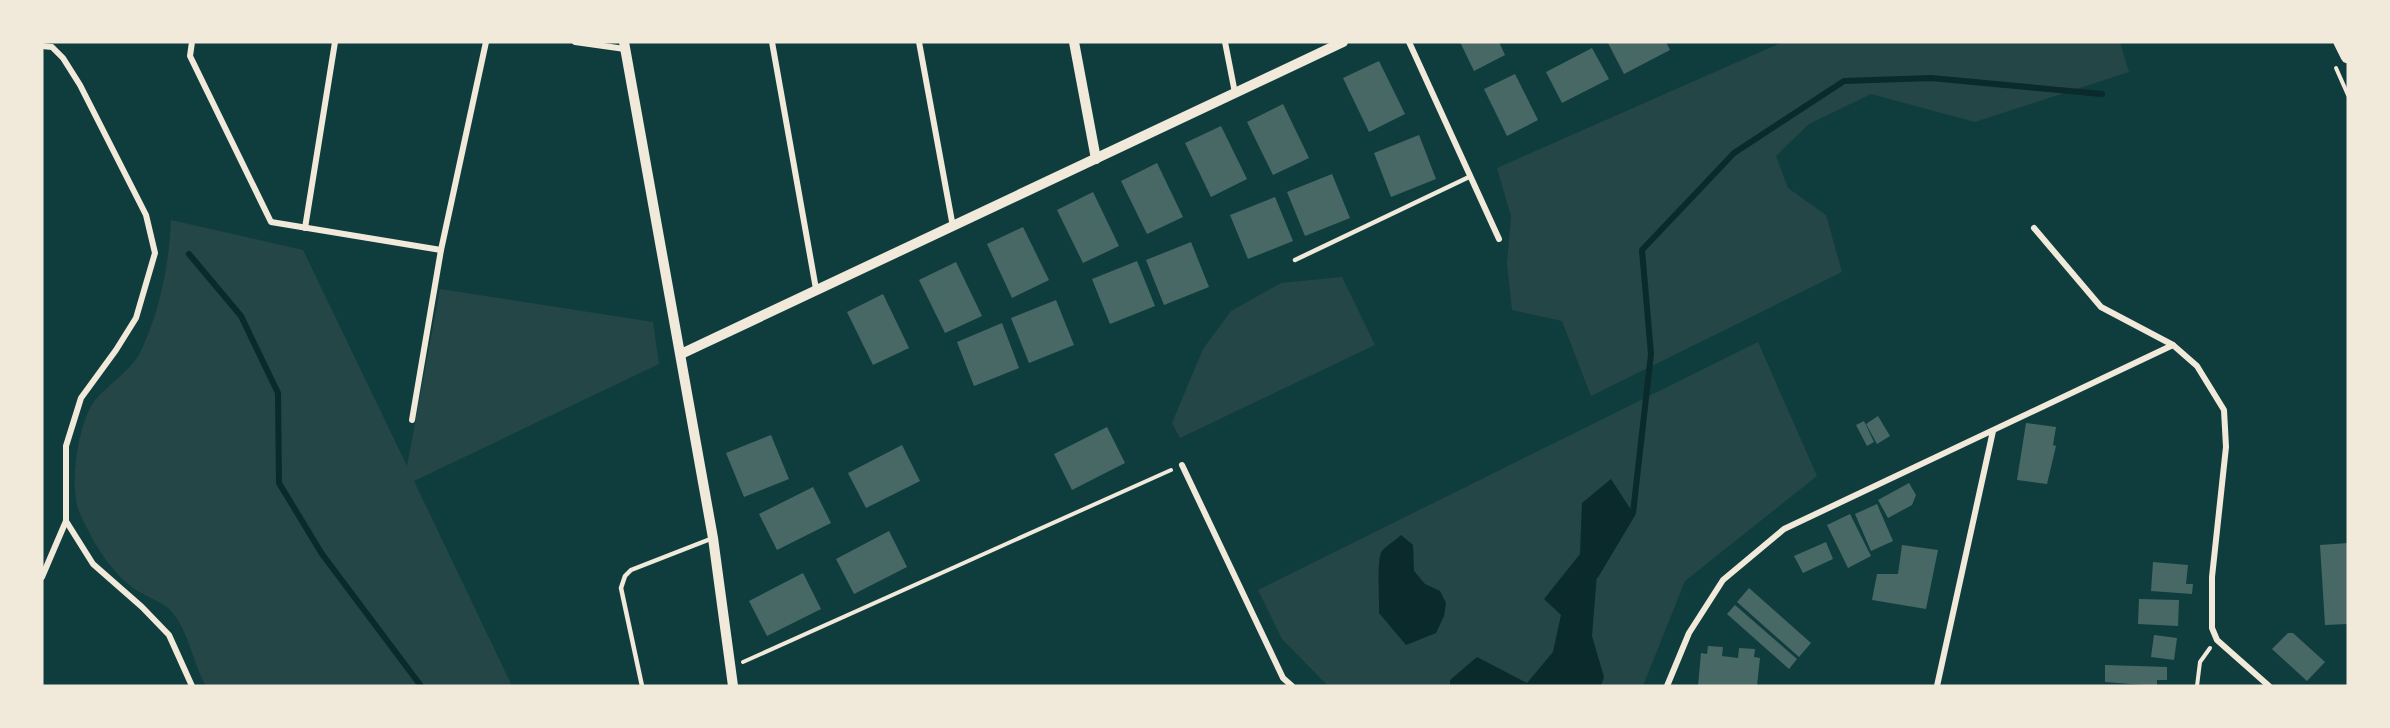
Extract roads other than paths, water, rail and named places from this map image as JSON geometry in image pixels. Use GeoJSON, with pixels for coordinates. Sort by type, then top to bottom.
{"type":"FeatureCollection","features":[{"type":"Feature","properties":{"kind":"main road"},"geometry":{"type":"LineString","coordinates":[[2342,42],[2348,56]]}},
{"type":"Feature","properties":{"kind":"street"},"geometry":{"type":"LineString","coordinates":[[192,42],[190,56],[272,222],[441,250]]}},
{"type":"Feature","properties":{"kind":"street"},"geometry":{"type":"LineString","coordinates":[[305,228],[335,42]]}},
{"type":"Feature","properties":{"kind":"street"},"geometry":{"type":"LineString","coordinates":[[412,420],[441,250],[486,42]]}},
{"type":"Feature","properties":{"kind":"street"},"geometry":{"type":"LineString","coordinates":[[575,42],[625,45],[681,354],[712,538],[733,686]]}},
{"type":"Feature","properties":{"kind":"street"},"geometry":{"type":"LineString","coordinates":[[772,42],[816,289]]}},
{"type":"Feature","properties":{"kind":"street"},"geometry":{"type":"LineString","coordinates":[[919,42],[953,227]]}},
{"type":"Feature","properties":{"kind":"street"},"geometry":{"type":"LineString","coordinates":[[1074,42],[1096,159]]}},
{"type":"Feature","properties":{"kind":"street"},"geometry":{"type":"LineString","coordinates":[[1225,42],[1235,93]]}},
{"type":"Feature","properties":{"kind":"street"},"geometry":{"type":"LineString","coordinates":[[681,354],[1343,42]]}},
{"type":"Feature","properties":{"kind":"street"},"geometry":{"type":"LineString","coordinates":[[1409,42],[1499,239]]}},
{"type":"Feature","properties":{"kind":"street"},"geometry":{"type":"LineString","coordinates":[[42,46],[52,47],[63,58],[80,85],[146,215],[156,253],[135,318],[116,350],[81,398],[66,446],[66,521],[42,577]]}},
{"type":"Feature","properties":{"kind":"street"},"geometry":{"type":"LineString","coordinates":[[2034,228],[2101,307],[2173,345],[2197,366],[2224,410],[2226,447],[2212,577],[2212,628],[2217,640],[2269,686]]}},
{"type":"Feature","properties":{"kind":"street"},"geometry":{"type":"LineString","coordinates":[[1666,686],[1689,633],[1723,580],[1784,529],[2173,345]]}},
{"type":"Feature","properties":{"kind":"street"},"geometry":{"type":"LineString","coordinates":[[1937,686],[1993,431]]}},
{"type":"Feature","properties":{"kind":"street"},"geometry":{"type":"LineString","coordinates":[[1182,465],[1283,678],[1292,686]]}},
{"type":"Feature","properties":{"kind":"street"},"geometry":{"type":"LineString","coordinates":[[66,521],[93,564],[142,607],[169,635],[192,686]]}},
{"type":"Feature","properties":{"kind":"lane"},"geometry":{"type":"LineString","coordinates":[[1295,260],[1469,177]]}},
{"type":"Feature","properties":{"kind":"lane"},"geometry":{"type":"LineString","coordinates":[[642,686],[622,581],[631,570],[712,538]]}},
{"type":"Feature","properties":{"kind":"waterway"},"geometry":{"type":"LineString","coordinates":[[1596,575],[1633,513],[1651,354],[1642,250],[1734,153],[1844,81],[1931,78],[2102,94]]}},
{"type":"Feature","properties":{"kind":"waterway"},"geometry":{"type":"LineString","coordinates":[[189,254],[241,316],[278,393],[279,483],[322,554],[421,686]]}}]}
